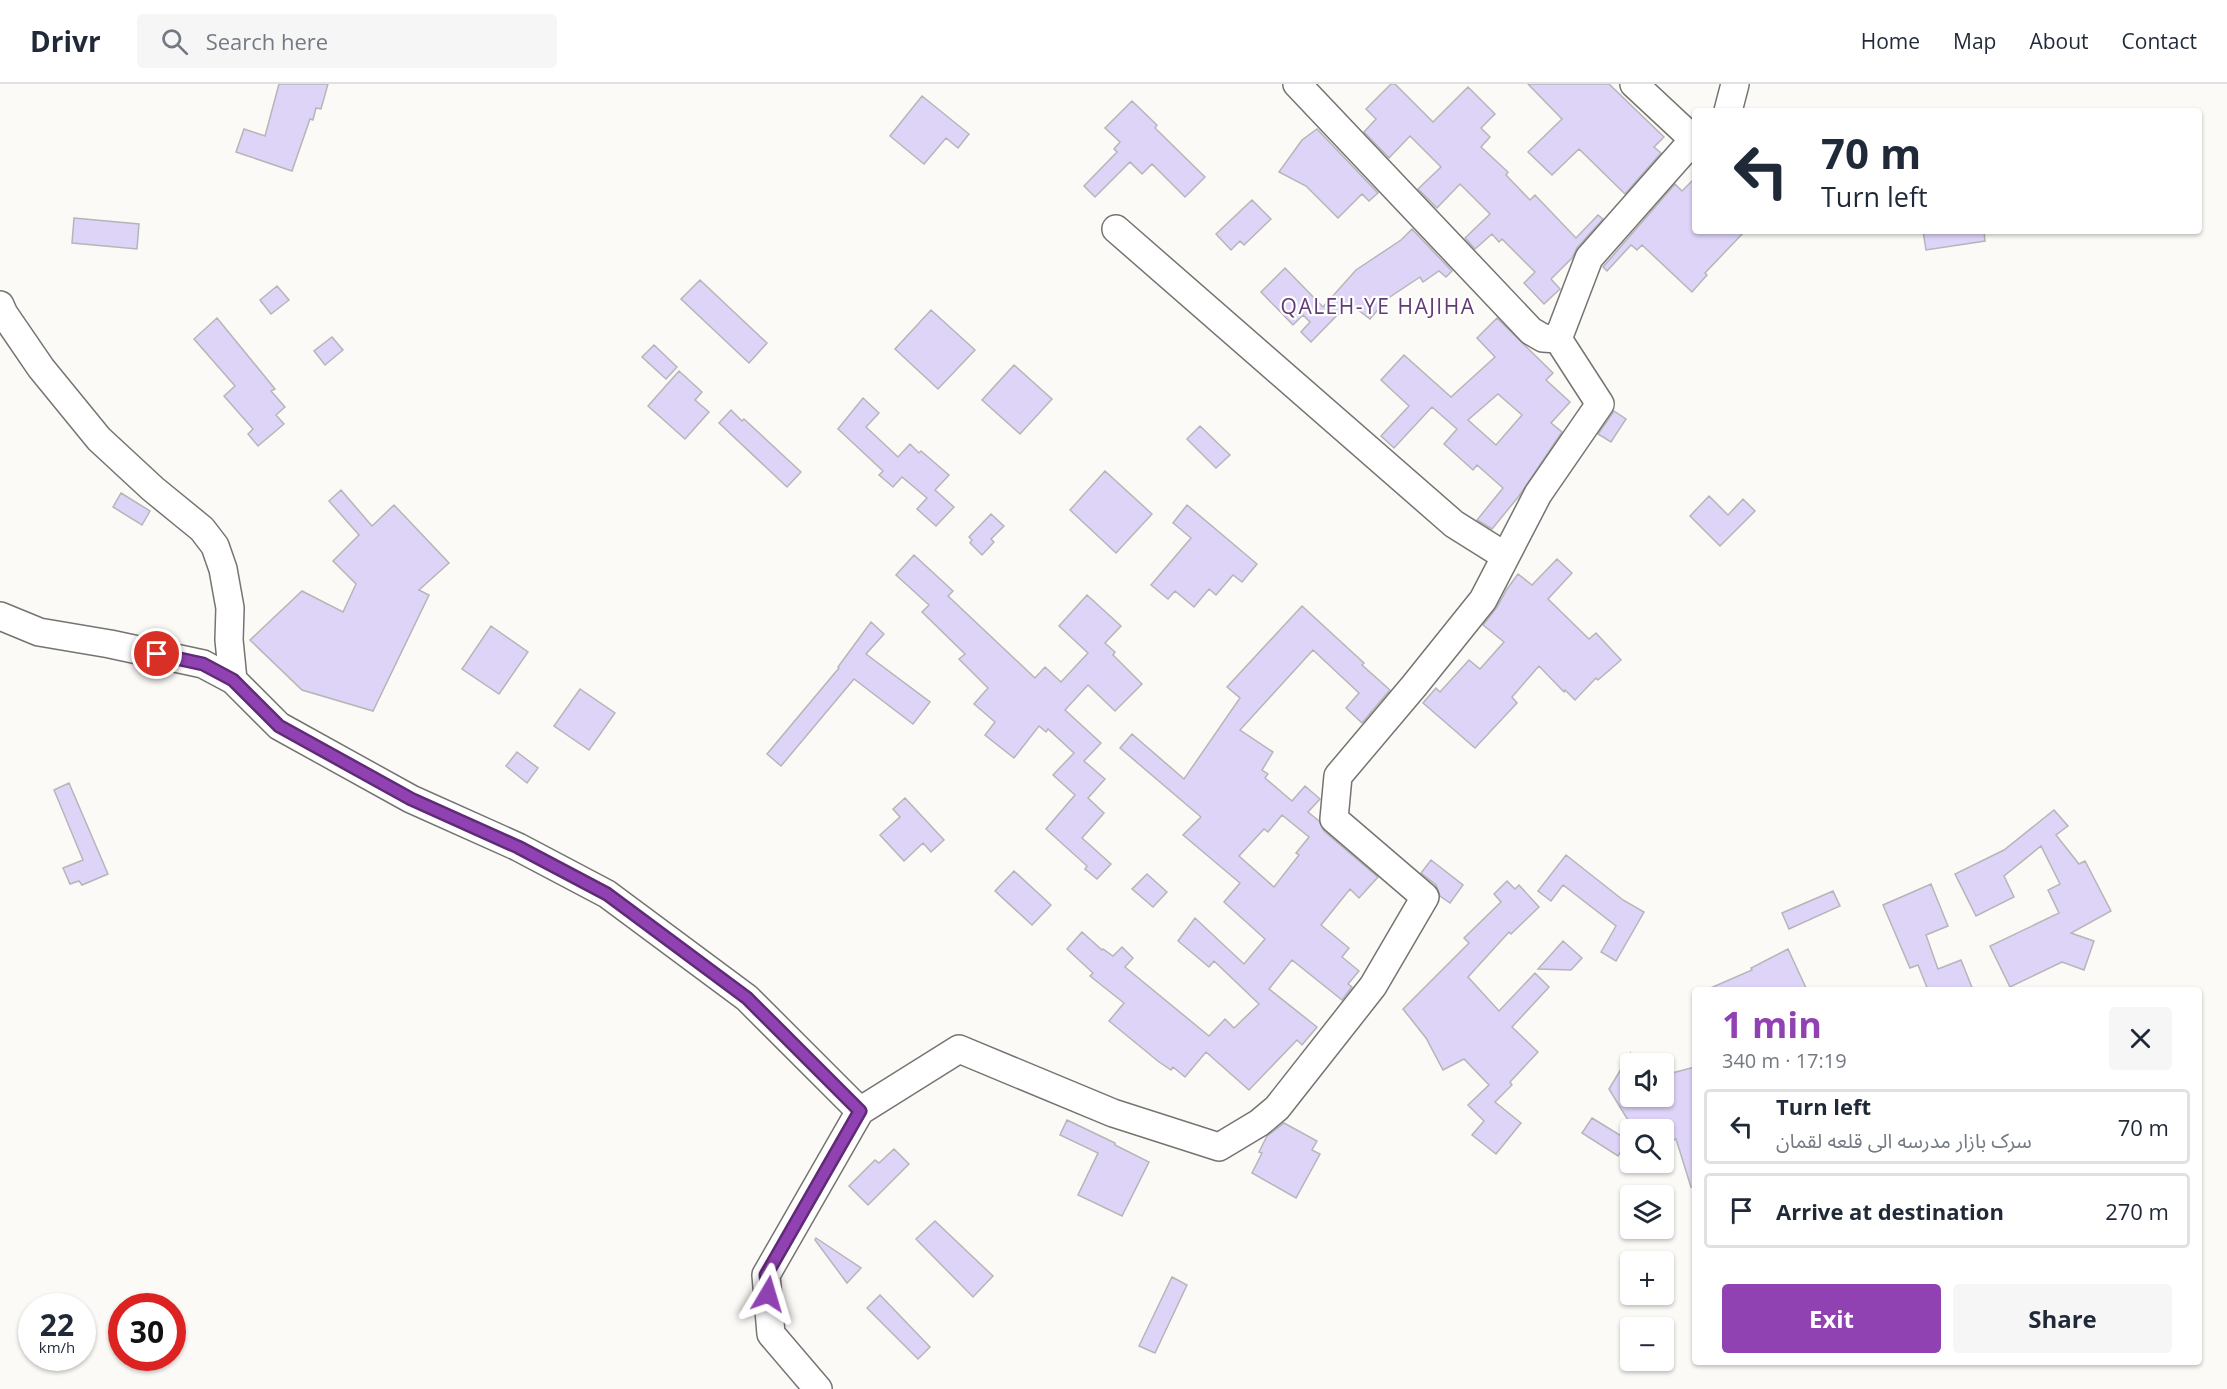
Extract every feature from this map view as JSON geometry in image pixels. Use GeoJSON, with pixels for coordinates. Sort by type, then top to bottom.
{"type":"FeatureCollection","features":[{"type":"Feature","properties":{"kind":"street"},"geometry":{"type":"LineString","coordinates":[[1297,84],[1531,331],[1543,338],[1558,339]]}},
{"type":"Feature","properties":{"kind":"street"},"geometry":{"type":"LineString","coordinates":[[1634,84],[1692,136]]}},
{"type":"Feature","properties":{"kind":"street"},"geometry":{"type":"LineString","coordinates":[[1729,108],[1735,84]]}},
{"type":"Feature","properties":{"kind":"street"},"geometry":{"type":"LineString","coordinates":[[1558,339],[1589,258],[1692,140]]}},
{"type":"Feature","properties":{"kind":"street"},"geometry":{"type":"LineString","coordinates":[[1116,229],[1454,524],[1504,556]]}},
{"type":"Feature","properties":{"kind":"street"},"geometry":{"type":"LineString","coordinates":[[0,305],[41,368],[99,440],[153,489],[202,528],[215,546],[223,569],[230,608],[229,640],[233,680]]}},
{"type":"Feature","properties":{"kind":"street"},"geometry":{"type":"LineString","coordinates":[[818,1389],[771,1334],[766,1275],[860,1111],[959,1049],[1113,1113],[1219,1147],[1259,1123],[1277,1108],[1373,986],[1425,897],[1334,819],[1338,776],[1483,600],[1504,556],[1539,494],[1600,404],[1558,339]]}},
{"type":"Feature","properties":{"kind":"street"},"geometry":{"type":"LineString","coordinates":[[0,616],[39,632],[110,644],[203,664],[233,680],[279,726],[411,799],[518,847],[607,894],[747,998],[860,1111]]}},
{"type":"Feature","properties":{"kind":"building"},"geometry":{"type":"Polygon","coordinates":[[[279,84],[328,84],[321,109],[316,108],[313,120],[310,119],[292,171],[236,152],[244,129],[265,136],[279,84]]]}},
{"type":"Feature","properties":{"kind":"building"},"geometry":{"type":"Polygon","coordinates":[[[1391,84],[1395,84],[1433,122],[1468,87],[1495,114],[1481,128],[1490,137],[1481,147],[1508,172],[1506,175],[1530,200],[1535,195],[1576,238],[1598,215],[1603,219],[1577,248],[1572,258],[1551,279],[1560,289],[1544,304],[1524,283],[1535,272],[1502,239],[1499,242],[1492,234],[1475,249],[1465,238],[1490,214],[1460,184],[1437,208],[1418,189],[1441,167],[1410,136],[1389,158],[1364,132],[1376,119],[1366,109],[1391,84]]]}},
{"type":"Feature","properties":{"kind":"building"},"geometry":{"type":"Polygon","coordinates":[[[1528,84],[1609,84],[1664,137],[1654,147],[1661,153],[1625,194],[1579,149],[1552,175],[1528,152],[1562,119],[1528,84]]]}},
{"type":"Feature","properties":{"kind":"building"},"geometry":{"type":"Polygon","coordinates":[[[922,96],[969,134],[958,148],[946,138],[924,164],[890,136],[922,96]]]}},
{"type":"Feature","properties":{"kind":"building"},"geometry":{"type":"Polygon","coordinates":[[[1132,101],[1157,125],[1155,128],[1205,177],[1185,197],[1152,164],[1142,174],[1130,162],[1095,197],[1084,186],[1117,152],[1114,149],[1120,142],[1105,128],[1132,101]]]}},
{"type":"Feature","properties":{"kind":"building"},"geometry":{"type":"Polygon","coordinates":[[[1317,129],[1378,193],[1369,201],[1362,194],[1338,218],[1306,186],[1279,172],[1302,140],[1317,129]]]}},
{"type":"Feature","properties":{"kind":"building"},"geometry":{"type":"Polygon","coordinates":[[[1692,181],[1692,234],[1742,234],[1705,273],[1707,275],[1692,292],[1642,245],[1637,250],[1631,245],[1607,271],[1603,267],[1675,184],[1682,191],[1692,181]]]}},
{"type":"Feature","properties":{"kind":"building"},"geometry":{"type":"Polygon","coordinates":[[[1252,200],[1271,219],[1244,245],[1240,241],[1231,250],[1216,234],[1252,200]]]}},
{"type":"Feature","properties":{"kind":"building"},"geometry":{"type":"Polygon","coordinates":[[[74,218],[139,224],[137,249],[72,243],[74,218]]]}},
{"type":"Feature","properties":{"kind":"building"},"geometry":{"type":"Polygon","coordinates":[[[1412,229],[1452,271],[1446,277],[1439,271],[1423,282],[1420,277],[1387,299],[1370,319],[1349,303],[1311,342],[1301,332],[1310,322],[1303,315],[1293,325],[1261,292],[1285,268],[1323,307],[1356,270],[1401,240],[1412,229]]]}},
{"type":"Feature","properties":{"kind":"building"},"geometry":{"type":"Polygon","coordinates":[[[1923,234],[1984,234],[1985,241],[1926,250],[1923,234]]]}},
{"type":"Feature","properties":{"kind":"building"},"geometry":{"type":"Polygon","coordinates":[[[700,280],[767,343],[749,363],[681,299],[700,280]]]}},
{"type":"Feature","properties":{"kind":"building"},"geometry":{"type":"Polygon","coordinates":[[[277,286],[289,300],[271,314],[260,300],[277,286]]]}},
{"type":"Feature","properties":{"kind":"building"},"geometry":{"type":"Polygon","coordinates":[[[931,310],[975,350],[938,389],[895,349],[931,310]]]}},
{"type":"Feature","properties":{"kind":"building"},"geometry":{"type":"Polygon","coordinates":[[[217,318],[275,389],[271,391],[285,407],[276,415],[284,424],[258,446],[248,434],[253,429],[224,396],[235,386],[194,339],[217,318]]]}},
{"type":"Feature","properties":{"kind":"building"},"geometry":{"type":"Polygon","coordinates":[[[1497,318],[1553,373],[1546,380],[1570,402],[1551,423],[1562,432],[1519,496],[1492,529],[1477,520],[1503,488],[1477,465],[1473,470],[1444,444],[1457,429],[1432,407],[1394,448],[1381,436],[1409,406],[1381,380],[1404,355],[1451,397],[1495,357],[1477,338],[1497,318]],[[1498,394],[1468,420],[1496,445],[1522,415],[1498,394]]]}},
{"type":"Feature","properties":{"kind":"building"},"geometry":{"type":"Polygon","coordinates":[[[332,337],[343,350],[325,365],[314,351],[332,337]]]}},
{"type":"Feature","properties":{"kind":"building"},"geometry":{"type":"Polygon","coordinates":[[[654,345],[677,367],[666,379],[642,357],[654,345]]]}},
{"type":"Feature","properties":{"kind":"building"},"geometry":{"type":"Polygon","coordinates":[[[1014,365],[1052,399],[1020,434],[982,400],[1014,365]]]}},
{"type":"Feature","properties":{"kind":"building"},"geometry":{"type":"Polygon","coordinates":[[[679,371],[702,392],[695,400],[709,412],[685,439],[648,406],[679,371]]]}},
{"type":"Feature","properties":{"kind":"building"},"geometry":{"type":"Polygon","coordinates":[[[863,398],[879,413],[866,427],[898,457],[910,444],[949,475],[935,490],[954,507],[936,526],[917,509],[927,498],[902,477],[893,487],[879,475],[883,471],[838,429],[863,398]]]}},
{"type":"Feature","properties":{"kind":"building"},"geometry":{"type":"Polygon","coordinates":[[[731,410],[742,421],[744,419],[801,472],[787,487],[719,423],[731,410]]]}},
{"type":"Feature","properties":{"kind":"building"},"geometry":{"type":"Polygon","coordinates":[[[1614,411],[1626,419],[1611,442],[1598,434],[1614,411]]]}},
{"type":"Feature","properties":{"kind":"building"},"geometry":{"type":"Polygon","coordinates":[[[1200,426],[1230,455],[1216,468],[1187,439],[1200,426]]]}},
{"type":"Feature","properties":{"kind":"building"},"geometry":{"type":"Polygon","coordinates":[[[1105,471],[1152,514],[1116,553],[1070,510],[1105,471]]]}},
{"type":"Feature","properties":{"kind":"building"},"geometry":{"type":"Polygon","coordinates":[[[341,490],[372,526],[394,505],[449,563],[419,590],[429,595],[373,711],[302,690],[250,640],[302,591],[343,612],[356,584],[333,561],[359,535],[329,501],[341,490]]]}},
{"type":"Feature","properties":{"kind":"building"},"geometry":{"type":"Polygon","coordinates":[[[121,493],[150,511],[142,525],[113,507],[121,493]]]}},
{"type":"Feature","properties":{"kind":"building"},"geometry":{"type":"Polygon","coordinates":[[[1709,496],[1728,515],[1743,499],[1755,511],[1720,546],[1690,516],[1709,496]]]}},
{"type":"Feature","properties":{"kind":"building"},"geometry":{"type":"Polygon","coordinates":[[[1187,505],[1257,564],[1242,582],[1233,575],[1216,595],[1209,589],[1194,607],[1175,591],[1168,599],[1151,585],[1191,538],[1173,523],[1187,505]]]}},
{"type":"Feature","properties":{"kind":"building"},"geometry":{"type":"Polygon","coordinates":[[[991,514],[1004,526],[991,539],[994,542],[982,555],[970,543],[972,540],[969,537],[991,514]]]}},
{"type":"Feature","properties":{"kind":"building"},"geometry":{"type":"Polygon","coordinates":[[[914,555],[953,591],[948,596],[1035,678],[1045,667],[1061,682],[1088,653],[1059,626],[1087,595],[1121,626],[1105,643],[1115,652],[1113,655],[1142,684],[1115,711],[1088,685],[1065,710],[1101,743],[1084,761],[1105,779],[1088,798],[1104,813],[1082,838],[1111,864],[1097,879],[1085,869],[1087,866],[1046,829],[1075,795],[1053,775],[1074,753],[1048,729],[1046,732],[1039,726],[1014,758],[985,735],[995,722],[974,704],[988,688],[959,659],[965,654],[922,612],[929,605],[896,575],[914,555]]]}},
{"type":"Feature","properties":{"kind":"building"},"geometry":{"type":"Polygon","coordinates":[[[1557,559],[1572,573],[1548,599],[1589,639],[1596,633],[1621,660],[1598,680],[1596,678],[1575,700],[1539,666],[1512,697],[1517,703],[1475,748],[1423,703],[1436,688],[1440,692],[1469,660],[1480,669],[1504,642],[1483,625],[1507,589],[1518,574],[1532,585],[1557,559]]]}},
{"type":"Feature","properties":{"kind":"building"},"geometry":{"type":"Polygon","coordinates":[[[1302,606],[1390,690],[1362,723],[1346,708],[1359,693],[1313,650],[1240,730],[1273,752],[1262,770],[1268,774],[1265,778],[1292,801],[1305,786],[1320,799],[1308,812],[1319,821],[1324,831],[1378,877],[1359,898],[1350,889],[1321,925],[1349,948],[1342,957],[1359,971],[1348,984],[1352,987],[1342,1000],[1292,960],[1269,989],[1317,1027],[1302,1045],[1297,1040],[1249,1090],[1206,1052],[1185,1077],[1173,1067],[1171,1070],[1159,1062],[1109,1021],[1124,1003],[1090,976],[1093,973],[1067,949],[1082,932],[1102,950],[1113,956],[1122,947],[1133,958],[1125,967],[1209,1036],[1225,1019],[1234,1028],[1259,1004],[1214,961],[1209,967],[1178,941],[1195,918],[1244,964],[1265,939],[1224,902],[1240,883],[1183,835],[1201,817],[1120,748],[1132,734],[1184,779],[1240,698],[1227,687],[1302,606]],[[1282,815],[1268,832],[1264,829],[1239,856],[1274,887],[1299,855],[1296,853],[1309,837],[1282,815]]]}},
{"type":"Feature","properties":{"kind":"building"},"geometry":{"type":"Polygon","coordinates":[[[871,622],[884,634],[866,654],[930,702],[913,724],[854,679],[781,766],[767,754],[839,668],[871,622]]]}},
{"type":"Feature","properties":{"kind":"building"},"geometry":{"type":"Polygon","coordinates":[[[491,626],[528,652],[499,694],[462,669],[491,626]]]}},
{"type":"Feature","properties":{"kind":"building"},"geometry":{"type":"Polygon","coordinates":[[[580,689],[615,713],[589,750],[554,726],[580,689]]]}},
{"type":"Feature","properties":{"kind":"building"},"geometry":{"type":"Polygon","coordinates":[[[517,752],[538,768],[527,783],[506,766],[517,752]]]}},
{"type":"Feature","properties":{"kind":"building"},"geometry":{"type":"Polygon","coordinates":[[[69,783],[108,874],[82,885],[79,881],[70,884],[63,868],[83,860],[54,790],[69,783]]]}},
{"type":"Feature","properties":{"kind":"building"},"geometry":{"type":"Polygon","coordinates":[[[905,798],[944,840],[931,852],[923,843],[904,861],[880,835],[900,817],[893,809],[905,798]]]}},
{"type":"Feature","properties":{"kind":"building"},"geometry":{"type":"Polygon","coordinates":[[[2054,810],[2068,826],[2056,835],[2079,864],[2085,861],[2111,911],[2071,933],[2094,941],[2084,970],[2062,962],[2010,987],[1990,946],[2059,913],[2048,890],[2060,884],[2041,846],[2004,876],[2014,897],[1976,916],[1955,874],[2004,850],[2054,810]]]}},
{"type":"Feature","properties":{"kind":"building"},"geometry":{"type":"Polygon","coordinates":[[[1566,855],[1623,900],[1644,912],[1616,961],[1601,952],[1616,926],[1563,885],[1551,901],[1538,891],[1566,855]]]}},
{"type":"Feature","properties":{"kind":"building"},"geometry":{"type":"Polygon","coordinates":[[[1431,860],[1463,885],[1450,903],[1440,896],[1436,885],[1421,873],[1431,860]]]}},
{"type":"Feature","properties":{"kind":"building"},"geometry":{"type":"Polygon","coordinates":[[[1014,871],[1051,905],[1032,925],[995,891],[1014,871]]]}},
{"type":"Feature","properties":{"kind":"building"},"geometry":{"type":"Polygon","coordinates":[[[1147,874],[1167,892],[1153,907],[1132,889],[1147,874]]]}},
{"type":"Feature","properties":{"kind":"building"},"geometry":{"type":"Polygon","coordinates":[[[1507,881],[1515,889],[1519,885],[1539,907],[1511,934],[1509,932],[1468,977],[1499,1011],[1535,973],[1549,987],[1512,1027],[1538,1052],[1510,1082],[1512,1085],[1495,1102],[1521,1123],[1496,1154],[1472,1135],[1484,1121],[1468,1105],[1489,1085],[1464,1059],[1443,1070],[1426,1038],[1403,1009],[1469,943],[1464,938],[1501,902],[1494,894],[1507,881]]]}},
{"type":"Feature","properties":{"kind":"building"},"geometry":{"type":"Polygon","coordinates":[[[1931,884],[1948,926],[1926,935],[1938,969],[1961,960],[1972,987],[1927,987],[1918,965],[1910,968],[1883,905],[1931,884]]]}},
{"type":"Feature","properties":{"kind":"building"},"geometry":{"type":"Polygon","coordinates":[[[1833,891],[1840,906],[1789,929],[1782,913],[1833,891]]]}},
{"type":"Feature","properties":{"kind":"building"},"geometry":{"type":"Polygon","coordinates":[[[1563,941],[1582,958],[1571,970],[1538,969],[1563,941]]]}},
{"type":"Feature","properties":{"kind":"building"},"geometry":{"type":"Polygon","coordinates":[[[1788,949],[1806,987],[1713,987],[1752,970],[1751,968],[1788,949]]]}},
{"type":"Feature","properties":{"kind":"building"},"geometry":{"type":"Polygon","coordinates":[[[1692,1068],[1692,1187],[1676,1139],[1674,1140],[1674,1119],[1627,1119],[1609,1089],[1620,1071],[1620,1107],[1674,1107],[1674,1072],[1692,1068]]]}},
{"type":"Feature","properties":{"kind":"building"},"geometry":{"type":"Polygon","coordinates":[[[1592,1118],[1620,1135],[1620,1153],[1618,1156],[1582,1133],[1592,1118]]]}},
{"type":"Feature","properties":{"kind":"building"},"geometry":{"type":"Polygon","coordinates":[[[1067,1120],[1149,1162],[1122,1216],[1078,1195],[1098,1153],[1060,1135],[1067,1120]]]}},
{"type":"Feature","properties":{"kind":"building"},"geometry":{"type":"Polygon","coordinates":[[[1284,1123],[1317,1141],[1312,1150],[1320,1154],[1296,1198],[1252,1173],[1267,1136],[1284,1123]]]}},
{"type":"Feature","properties":{"kind":"building"},"geometry":{"type":"Polygon","coordinates":[[[894,1149],[909,1164],[868,1205],[849,1186],[875,1160],[879,1163],[894,1149]]]}},
{"type":"Feature","properties":{"kind":"building"},"geometry":{"type":"Polygon","coordinates":[[[935,1221],[993,1276],[973,1297],[916,1239],[935,1221]]]}},
{"type":"Feature","properties":{"kind":"building"},"geometry":{"type":"Polygon","coordinates":[[[816,1238],[861,1268],[847,1283],[815,1240],[816,1238]]]}},
{"type":"Feature","properties":{"kind":"building"},"geometry":{"type":"Polygon","coordinates":[[[1172,1277],[1187,1285],[1155,1353],[1139,1346],[1172,1277]]]}},
{"type":"Feature","properties":{"kind":"building"},"geometry":{"type":"Polygon","coordinates":[[[880,1295],[930,1347],[918,1359],[867,1308],[880,1295]]]}},
{"type":"Feature","properties":{"kind":"district","name":"QALEH-YE HAJIHA"},"geometry":{"type":"Point","coordinates":[1378,307]}},
{"type":"Feature","properties":{"kind":"route"},"geometry":{"type":"LineString","coordinates":[[157,654],[203,664],[233,680],[279,726],[411,799],[518,847],[607,894],[747,998],[860,1111],[766,1275],[768,1294]]}}]}
